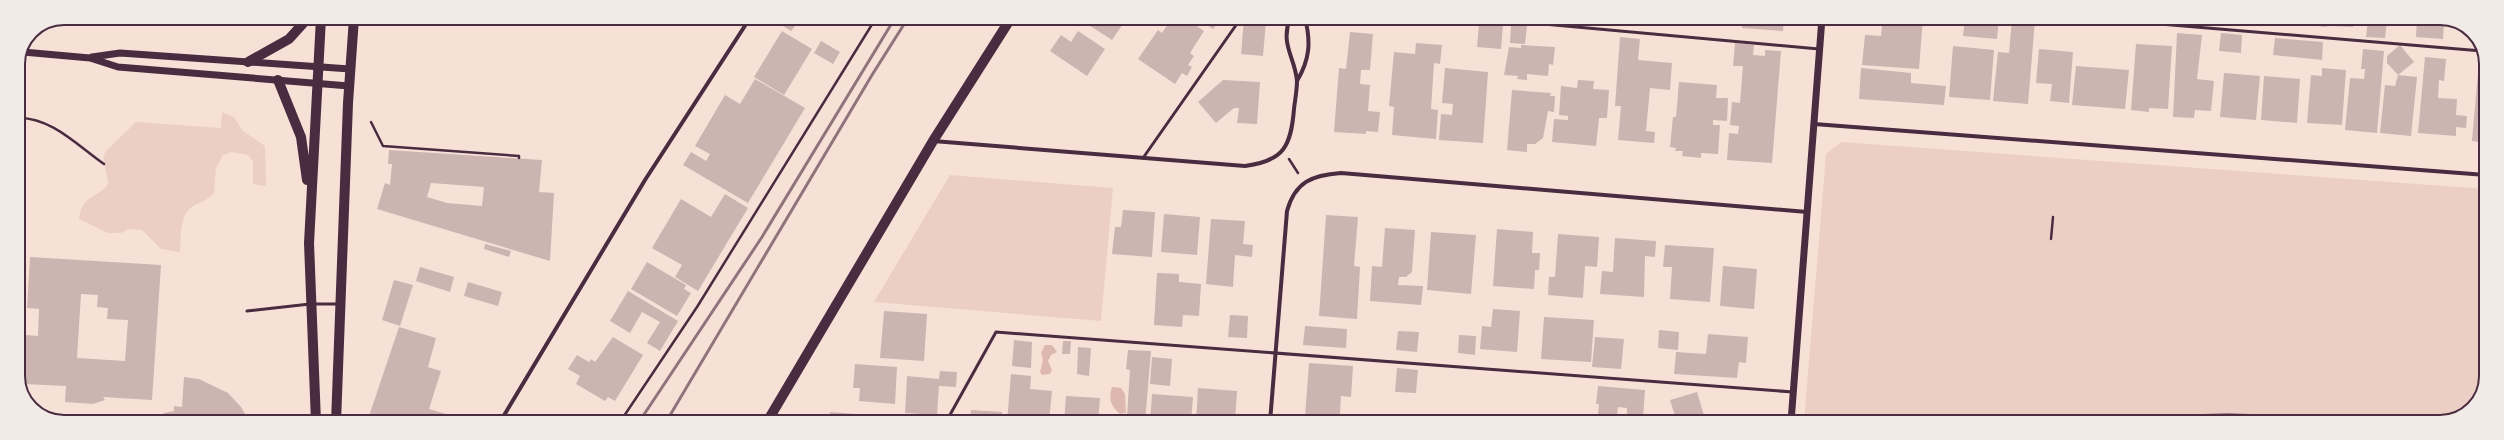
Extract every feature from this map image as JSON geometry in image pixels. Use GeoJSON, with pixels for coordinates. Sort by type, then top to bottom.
{"type":"FeatureCollection","features":[{"type":"Feature","properties":{"kind":"main road"},"geometry":{"type":"LineString","coordinates":[[248,62],[289,39],[302,25]]}},
{"type":"Feature","properties":{"kind":"main road"},"geometry":{"type":"LineString","coordinates":[[316,415],[310,304],[310,207],[321,25]]}},
{"type":"Feature","properties":{"kind":"main road"},"geometry":{"type":"LineString","coordinates":[[336,415],[339,304],[349,86],[353,25]]}},
{"type":"Feature","properties":{"kind":"main road"},"geometry":{"type":"LineString","coordinates":[[771,415],[933,141],[1007,25]]}},
{"type":"Feature","properties":{"kind":"main road"},"geometry":{"type":"LineString","coordinates":[[278,80],[301,137],[310,207]]}},
{"type":"Feature","properties":{"kind":"street"},"geometry":{"type":"LineString","coordinates":[[504,415],[645,180],[745,25]]}},
{"type":"Feature","properties":{"kind":"street"},"geometry":{"type":"LineString","coordinates":[[1288,25],[1287,42],[1297,81]]}},
{"type":"Feature","properties":{"kind":"street"},"geometry":{"type":"LineString","coordinates":[[933,141],[1245,166],[1262,164],[1274,159],[1284,150],[1292,131],[1297,81],[1308,58],[1310,45],[1306,25]]}},
{"type":"Feature","properties":{"kind":"street"},"geometry":{"type":"LineString","coordinates":[[1791,415],[1821,25]]}},
{"type":"Feature","properties":{"kind":"street"},"geometry":{"type":"LineString","coordinates":[[27,52],[90,58],[118,67],[349,86]]}},
{"type":"Feature","properties":{"kind":"street"},"geometry":{"type":"LineString","coordinates":[[90,58],[120,53],[350,69]]}},
{"type":"Feature","properties":{"kind":"street"},"geometry":{"type":"LineString","coordinates":[[1814,124],[2479,174]]}},
{"type":"Feature","properties":{"kind":"street"},"geometry":{"type":"LineString","coordinates":[[1270,415],[1287,211],[1291,195],[1304,182],[1321,174],[1341,173],[1807,212]]}},
{"type":"Feature","properties":{"kind":"lane"},"geometry":{"type":"LineString","coordinates":[[1143,158],[1235,25]]}},
{"type":"Feature","properties":{"kind":"lane"},"geometry":{"type":"LineString","coordinates":[[1554,25],[1819,49]]}},
{"type":"Feature","properties":{"kind":"lane"},"geometry":{"type":"LineString","coordinates":[[2172,25],[2477,51]]}},
{"type":"Feature","properties":{"kind":"lane"},"geometry":{"type":"LineString","coordinates":[[247,311],[310,304],[339,304]]}},
{"type":"Feature","properties":{"kind":"lane"},"geometry":{"type":"LineString","coordinates":[[950,415],[996,332],[1793,392]]}},
{"type":"Feature","properties":{"kind":"path"},"geometry":{"type":"LineString","coordinates":[[625,415],[726,261],[872,25]]}},
{"type":"Feature","properties":{"kind":"path"},"geometry":{"type":"LineString","coordinates":[[25,118],[36,119],[48,124],[104,164]]}},
{"type":"Feature","properties":{"kind":"path"},"geometry":{"type":"LineString","coordinates":[[371,122],[383,146],[519,156],[519,158]]}},
{"type":"Feature","properties":{"kind":"path"},"geometry":{"type":"LineString","coordinates":[[1284,150],[1304,182]]}},
{"type":"Feature","properties":{"kind":"path"},"geometry":{"type":"LineString","coordinates":[[2051,239],[2053,217]]}},
{"type":"Feature","properties":{"kind":"shaded area"},"geometry":{"type":"Polygon","coordinates":[[[222,112],[234,117],[243,131],[265,146],[266,186],[253,184],[253,161],[248,155],[231,152],[223,155],[216,168],[214,193],[208,199],[190,208],[183,219],[180,252],[161,249],[142,230],[129,229],[121,233],[108,233],[79,219],[81,211],[87,200],[101,192],[108,184],[104,164],[105,152],[136,122],[221,128],[222,112]]]}},
{"type":"Feature","properties":{"kind":"shaded area"},"geometry":{"type":"Polygon","coordinates":[[[1841,142],[2479,188],[2479,381],[2477,389],[2471,400],[2460,410],[2440,415],[1805,415],[1826,154],[1841,142]]]}},
{"type":"Feature","properties":{"kind":"shaded area"},"geometry":{"type":"Polygon","coordinates":[[[950,175],[1113,188],[1101,321],[874,302],[950,175]]]}},
{"type":"Feature","properties":{"kind":"shaded area"},"geometry":{"type":"Polygon","coordinates":[[[1045,345],[1052,345],[1057,352],[1051,355],[1048,361],[1052,370],[1050,374],[1042,375],[1040,372],[1043,360],[1041,353],[1045,345]]]}},
{"type":"Feature","properties":{"kind":"shaded area"},"geometry":{"type":"Polygon","coordinates":[[[1112,387],[1121,388],[1125,394],[1126,413],[1120,414],[1112,405],[1110,396],[1112,387]]]}},
{"type":"Feature","properties":{"kind":"building"},"geometry":{"type":"Polygon","coordinates":[[[782,25],[795,26],[791,31],[782,25]]]}},
{"type":"Feature","properties":{"kind":"building"},"geometry":{"type":"Polygon","coordinates":[[[1089,25],[1122,25],[1112,40],[1089,25]]]}},
{"type":"Feature","properties":{"kind":"building"},"geometry":{"type":"Polygon","coordinates":[[[1167,25],[1195,25],[1204,31],[1190,53],[1194,56],[1188,65],[1192,67],[1187,76],[1182,73],[1175,84],[1138,59],[1158,30],[1162,33],[1167,25]]]}},
{"type":"Feature","properties":{"kind":"building"},"geometry":{"type":"Polygon","coordinates":[[[1207,25],[1216,25],[1213,29],[1207,25]]]}},
{"type":"Feature","properties":{"kind":"building"},"geometry":{"type":"Polygon","coordinates":[[[1243,25],[1266,25],[1263,56],[1241,54],[1243,25]]]}},
{"type":"Feature","properties":{"kind":"building"},"geometry":{"type":"Polygon","coordinates":[[[1479,25],[1503,26],[1501,49],[1477,47],[1479,25]]]}},
{"type":"Feature","properties":{"kind":"building"},"geometry":{"type":"Polygon","coordinates":[[[1511,25],[1527,26],[1525,44],[1510,43],[1511,25]]]}},
{"type":"Feature","properties":{"kind":"building"},"geometry":{"type":"Polygon","coordinates":[[[1742,25],[1783,25],[1783,31],[1742,28],[1742,25]]]}},
{"type":"Feature","properties":{"kind":"building"},"geometry":{"type":"Polygon","coordinates":[[[1882,25],[1922,25],[1919,69],[1862,65],[1865,35],[1881,36],[1882,25]]]}},
{"type":"Feature","properties":{"kind":"building"},"geometry":{"type":"Polygon","coordinates":[[[1964,25],[1998,25],[1997,39],[1963,36],[1964,25]]]}},
{"type":"Feature","properties":{"kind":"building"},"geometry":{"type":"Polygon","coordinates":[[[2011,25],[2035,25],[2028,104],[1993,101],[1998,52],[2009,53],[2011,25]]]}},
{"type":"Feature","properties":{"kind":"building"},"geometry":{"type":"Polygon","coordinates":[[[2306,25],[2327,25],[2327,27],[2306,25]]]}},
{"type":"Feature","properties":{"kind":"building"},"geometry":{"type":"Polygon","coordinates":[[[2331,25],[2353,25],[2353,27],[2331,25]]]}},
{"type":"Feature","properties":{"kind":"building"},"geometry":{"type":"Polygon","coordinates":[[[2367,25],[2387,25],[2385,38],[2366,37],[2367,25]]]}},
{"type":"Feature","properties":{"kind":"building"},"geometry":{"type":"Polygon","coordinates":[[[2417,25],[2444,25],[2443,39],[2416,37],[2417,25]]]}},
{"type":"Feature","properties":{"kind":"building"},"geometry":{"type":"Polygon","coordinates":[[[782,31],[812,49],[784,95],[754,77],[782,31]]]}},
{"type":"Feature","properties":{"kind":"building"},"geometry":{"type":"Polygon","coordinates":[[[1078,31],[1105,49],[1087,76],[1050,51],[1061,35],[1071,42],[1078,31]]]}},
{"type":"Feature","properties":{"kind":"building"},"geometry":{"type":"Polygon","coordinates":[[[1350,32],[1373,34],[1370,70],[1361,70],[1360,84],[1370,85],[1368,111],[1380,112],[1378,132],[1366,131],[1366,134],[1334,132],[1339,68],[1346,69],[1350,32]]]}},
{"type":"Feature","properties":{"kind":"building"},"geometry":{"type":"Polygon","coordinates":[[[2177,33],[2202,35],[2197,79],[2214,81],[2211,111],[2195,110],[2194,118],[2173,117],[2177,33]]]}},
{"type":"Feature","properties":{"kind":"building"},"geometry":{"type":"Polygon","coordinates":[[[2221,33],[2242,35],[2241,53],[2219,51],[2221,33]]]}},
{"type":"Feature","properties":{"kind":"building"},"geometry":{"type":"Polygon","coordinates":[[[1620,37],[1640,39],[1638,60],[1672,63],[1670,90],[1650,88],[1646,131],[1655,132],[1654,143],[1618,140],[1621,106],[1615,106],[1620,37]]]}},
{"type":"Feature","properties":{"kind":"building"},"geometry":{"type":"Polygon","coordinates":[[[2275,38],[2323,42],[2322,60],[2273,55],[2275,38]]]}},
{"type":"Feature","properties":{"kind":"building"},"geometry":{"type":"Polygon","coordinates":[[[821,41],[840,52],[833,64],[814,53],[821,41]]]}},
{"type":"Feature","properties":{"kind":"building"},"geometry":{"type":"Polygon","coordinates":[[[1416,43],[1442,45],[1440,64],[1434,63],[1431,109],[1438,110],[1436,139],[1392,135],[1394,107],[1389,106],[1394,52],[1415,54],[1416,43]]]}},
{"type":"Feature","properties":{"kind":"building"},"geometry":{"type":"Polygon","coordinates":[[[1735,43],[1754,45],[1753,55],[1765,56],[1765,50],[1781,51],[1772,163],[1727,160],[1729,133],[1738,134],[1739,126],[1730,125],[1732,102],[1740,103],[1743,66],[1733,66],[1735,43]]]}},
{"type":"Feature","properties":{"kind":"building"},"geometry":{"type":"Polygon","coordinates":[[[2136,44],[2172,46],[2168,109],[2149,108],[2149,112],[2131,110],[2136,44]]]}},
{"type":"Feature","properties":{"kind":"building"},"geometry":{"type":"Polygon","coordinates":[[[1521,45],[1555,47],[1553,65],[1549,64],[1548,76],[1527,74],[1527,80],[1517,79],[1518,76],[1504,75],[1509,47],[1521,48],[1521,45]]]}},
{"type":"Feature","properties":{"kind":"building"},"geometry":{"type":"Polygon","coordinates":[[[2400,45],[2414,62],[2398,75],[2387,63],[2387,56],[2400,45]]]}},
{"type":"Feature","properties":{"kind":"building"},"geometry":{"type":"Polygon","coordinates":[[[1953,46],[1994,50],[1990,100],[1949,97],[1953,46]]]}},
{"type":"Feature","properties":{"kind":"building"},"geometry":{"type":"Polygon","coordinates":[[[2039,49],[2073,52],[2069,103],[2050,101],[2052,84],[2036,83],[2039,49]]]}},
{"type":"Feature","properties":{"kind":"building"},"geometry":{"type":"Polygon","coordinates":[[[2363,49],[2384,51],[2377,133],[2345,130],[2350,78],[2364,79],[2365,69],[2361,69],[2363,49]]]}},
{"type":"Feature","properties":{"kind":"building"},"geometry":{"type":"Polygon","coordinates":[[[2425,57],[2446,59],[2444,81],[2439,80],[2438,98],[2457,99],[2456,115],[2467,116],[2466,128],[2456,127],[2456,136],[2418,133],[2425,57]]]}},
{"type":"Feature","properties":{"kind":"building"},"geometry":{"type":"Polygon","coordinates":[[[2479,61],[2479,142],[2472,141],[2479,61]]]}},
{"type":"Feature","properties":{"kind":"building"},"geometry":{"type":"Polygon","coordinates":[[[2076,66],[2129,70],[2125,109],[2072,105],[2076,66]]]}},
{"type":"Feature","properties":{"kind":"building"},"geometry":{"type":"Polygon","coordinates":[[[1445,68],[1488,72],[1483,143],[1439,140],[1441,114],[1452,115],[1453,104],[1442,103],[1445,68]]]}},
{"type":"Feature","properties":{"kind":"building"},"geometry":{"type":"Polygon","coordinates":[[[1861,68],[1911,73],[1911,83],[1946,86],[1944,105],[1859,99],[1861,68]]]}},
{"type":"Feature","properties":{"kind":"building"},"geometry":{"type":"Polygon","coordinates":[[[2322,68],[2346,70],[2342,125],[2307,123],[2311,75],[2322,76],[2322,68]]]}},
{"type":"Feature","properties":{"kind":"building"},"geometry":{"type":"Polygon","coordinates":[[[2224,73],[2260,76],[2256,120],[2220,117],[2224,73]]]}},
{"type":"Feature","properties":{"kind":"building"},"geometry":{"type":"Polygon","coordinates":[[[2398,75],[2417,77],[2411,136],[2380,133],[2385,85],[2395,86],[2398,75]]]}},
{"type":"Feature","properties":{"kind":"building"},"geometry":{"type":"Polygon","coordinates":[[[2264,76],[2300,79],[2297,123],[2261,120],[2264,76]]]}},
{"type":"Feature","properties":{"kind":"building"},"geometry":{"type":"Polygon","coordinates":[[[755,79],[805,108],[748,203],[683,165],[691,152],[706,161],[710,154],[695,146],[725,95],[740,104],[755,79]]]}},
{"type":"Feature","properties":{"kind":"building"},"geometry":{"type":"Polygon","coordinates":[[[1223,80],[1260,82],[1257,124],[1237,123],[1239,108],[1234,108],[1216,123],[1198,102],[1223,80]]]}},
{"type":"Feature","properties":{"kind":"building"},"geometry":{"type":"Polygon","coordinates":[[[1578,80],[1594,81],[1593,89],[1609,90],[1607,118],[1599,118],[1596,146],[1552,142],[1554,119],[1568,120],[1568,116],[1559,115],[1561,86],[1577,88],[1578,80]]]}},
{"type":"Feature","properties":{"kind":"building"},"geometry":{"type":"Polygon","coordinates":[[[1679,82],[1717,85],[1716,98],[1728,98],[1727,121],[1713,120],[1713,125],[1720,125],[1718,154],[1701,153],[1701,158],[1682,156],[1683,151],[1675,151],[1676,148],[1670,147],[1673,117],[1676,117],[1679,82]]]}},
{"type":"Feature","properties":{"kind":"building"},"geometry":{"type":"Polygon","coordinates":[[[1512,90],[1551,93],[1550,96],[1555,96],[1554,112],[1548,111],[1543,138],[1535,144],[1527,144],[1527,152],[1507,150],[1512,90]]]}},
{"type":"Feature","properties":{"kind":"building"},"geometry":{"type":"Polygon","coordinates":[[[389,150],[542,160],[539,192],[554,193],[550,261],[377,209],[385,183],[390,185],[392,164],[388,164],[389,150]],[[431,183],[427,197],[447,203],[482,206],[484,187],[431,183]]]}},
{"type":"Feature","properties":{"kind":"building"},"geometry":{"type":"Polygon","coordinates":[[[725,194],[748,208],[698,291],[675,277],[682,265],[652,248],[681,199],[711,217],[725,194]]]}},
{"type":"Feature","properties":{"kind":"building"},"geometry":{"type":"Polygon","coordinates":[[[1123,210],[1155,212],[1152,257],[1112,254],[1115,227],[1121,227],[1123,210]]]}},
{"type":"Feature","properties":{"kind":"building"},"geometry":{"type":"Polygon","coordinates":[[[1164,214],[1200,217],[1197,255],[1161,252],[1164,214]]]}},
{"type":"Feature","properties":{"kind":"building"},"geometry":{"type":"Polygon","coordinates":[[[1326,215],[1358,217],[1354,266],[1360,267],[1357,319],[1319,316],[1326,215]]]}},
{"type":"Feature","properties":{"kind":"building"},"geometry":{"type":"Polygon","coordinates":[[[1211,219],[1245,221],[1243,244],[1253,245],[1252,257],[1235,255],[1233,287],[1206,284],[1211,219]]]}},
{"type":"Feature","properties":{"kind":"building"},"geometry":{"type":"Polygon","coordinates":[[[1385,228],[1415,230],[1412,272],[1406,277],[1399,277],[1398,285],[1423,286],[1421,305],[1370,301],[1372,266],[1382,267],[1385,228]]]}},
{"type":"Feature","properties":{"kind":"building"},"geometry":{"type":"Polygon","coordinates":[[[1497,229],[1533,232],[1532,253],[1540,253],[1539,270],[1535,270],[1534,289],[1493,286],[1497,229]]]}},
{"type":"Feature","properties":{"kind":"building"},"geometry":{"type":"Polygon","coordinates":[[[1431,232],[1476,235],[1471,294],[1427,290],[1431,232]]]}},
{"type":"Feature","properties":{"kind":"building"},"geometry":{"type":"Polygon","coordinates":[[[1558,234],[1599,237],[1597,267],[1585,266],[1583,298],[1548,295],[1549,277],[1555,277],[1558,234]]]}},
{"type":"Feature","properties":{"kind":"building"},"geometry":{"type":"Polygon","coordinates":[[[1615,238],[1656,241],[1655,257],[1645,256],[1644,297],[1600,294],[1602,271],[1613,272],[1615,238]]]}},
{"type":"Feature","properties":{"kind":"building"},"geometry":{"type":"Polygon","coordinates":[[[485,244],[511,251],[509,257],[484,249],[485,244]]]}},
{"type":"Feature","properties":{"kind":"building"},"geometry":{"type":"Polygon","coordinates":[[[1665,245],[1714,248],[1710,302],[1670,299],[1672,267],[1663,267],[1665,245]]]}},
{"type":"Feature","properties":{"kind":"building"},"geometry":{"type":"Polygon","coordinates":[[[30,257],[161,265],[152,400],[103,397],[105,400],[93,404],[65,402],[66,386],[26,384],[26,335],[38,336],[39,309],[27,308],[30,257]],[[81,294],[77,358],[125,361],[128,320],[107,319],[108,308],[97,307],[98,295],[81,294]]]}},
{"type":"Feature","properties":{"kind":"building"},"geometry":{"type":"Polygon","coordinates":[[[647,262],[686,285],[684,289],[691,293],[677,316],[631,289],[647,262]]]}},
{"type":"Feature","properties":{"kind":"building"},"geometry":{"type":"Polygon","coordinates":[[[1723,266],[1757,269],[1754,309],[1720,306],[1723,266]]]}},
{"type":"Feature","properties":{"kind":"building"},"geometry":{"type":"Polygon","coordinates":[[[420,267],[454,277],[450,292],[416,281],[420,267]]]}},
{"type":"Feature","properties":{"kind":"building"},"geometry":{"type":"Polygon","coordinates":[[[1157,273],[1179,274],[1179,282],[1201,284],[1199,316],[1183,315],[1182,327],[1154,325],[1157,273]]]}},
{"type":"Feature","properties":{"kind":"building"},"geometry":{"type":"Polygon","coordinates":[[[394,280],[413,285],[400,326],[382,320],[394,280]]]}},
{"type":"Feature","properties":{"kind":"building"},"geometry":{"type":"Polygon","coordinates":[[[468,282],[502,292],[498,306],[464,296],[468,282]]]}},
{"type":"Feature","properties":{"kind":"building"},"geometry":{"type":"Polygon","coordinates":[[[628,291],[678,321],[660,351],[647,343],[660,322],[642,312],[630,333],[610,321],[628,291]]]}},
{"type":"Feature","properties":{"kind":"building"},"geometry":{"type":"Polygon","coordinates":[[[1493,309],[1520,311],[1517,352],[1480,349],[1482,326],[1491,327],[1493,309]]]}},
{"type":"Feature","properties":{"kind":"building"},"geometry":{"type":"Polygon","coordinates":[[[884,311],[927,314],[924,361],[880,358],[884,311]]]}},
{"type":"Feature","properties":{"kind":"building"},"geometry":{"type":"Polygon","coordinates":[[[1230,315],[1248,316],[1247,338],[1228,337],[1230,315]]]}},
{"type":"Feature","properties":{"kind":"building"},"geometry":{"type":"Polygon","coordinates":[[[1544,317],[1594,320],[1591,362],[1541,359],[1544,317]]]}},
{"type":"Feature","properties":{"kind":"building"},"geometry":{"type":"Polygon","coordinates":[[[1305,326],[1347,329],[1346,348],[1303,345],[1305,326]]]}},
{"type":"Feature","properties":{"kind":"building"},"geometry":{"type":"Polygon","coordinates":[[[399,327],[436,338],[428,367],[441,371],[429,409],[446,415],[369,415],[399,327]]]}},
{"type":"Feature","properties":{"kind":"building"},"geometry":{"type":"Polygon","coordinates":[[[1659,330],[1679,332],[1678,350],[1658,348],[1659,330]]]}},
{"type":"Feature","properties":{"kind":"building"},"geometry":{"type":"Polygon","coordinates":[[[1398,331],[1419,332],[1417,352],[1396,350],[1398,331]]]}},
{"type":"Feature","properties":{"kind":"building"},"geometry":{"type":"Polygon","coordinates":[[[1708,334],[1748,337],[1746,363],[1739,362],[1737,378],[1674,374],[1676,352],[1706,354],[1708,334]]]}},
{"type":"Feature","properties":{"kind":"building"},"geometry":{"type":"Polygon","coordinates":[[[1459,335],[1476,336],[1475,355],[1458,353],[1459,335]]]}},
{"type":"Feature","properties":{"kind":"building"},"geometry":{"type":"Polygon","coordinates":[[[613,337],[643,355],[615,401],[608,397],[605,401],[576,384],[580,376],[568,369],[577,355],[589,362],[591,359],[595,362],[613,337]]]}},
{"type":"Feature","properties":{"kind":"building"},"geometry":{"type":"Polygon","coordinates":[[[1595,337],[1624,339],[1621,369],[1592,367],[1595,337]]]}},
{"type":"Feature","properties":{"kind":"building"},"geometry":{"type":"Polygon","coordinates":[[[1014,340],[1032,342],[1031,368],[1012,366],[1014,340]]]}},
{"type":"Feature","properties":{"kind":"building"},"geometry":{"type":"Polygon","coordinates":[[[1063,341],[1071,341],[1070,354],[1062,354],[1063,341]]]}},
{"type":"Feature","properties":{"kind":"building"},"geometry":{"type":"Polygon","coordinates":[[[1078,347],[1091,348],[1089,376],[1077,374],[1078,347]]]}},
{"type":"Feature","properties":{"kind":"building"},"geometry":{"type":"Polygon","coordinates":[[[1128,350],[1151,351],[1146,415],[1127,415],[1130,370],[1126,369],[1128,350]]]}},
{"type":"Feature","properties":{"kind":"building"},"geometry":{"type":"Polygon","coordinates":[[[1152,357],[1172,359],[1170,386],[1150,384],[1152,357]]]}},
{"type":"Feature","properties":{"kind":"building"},"geometry":{"type":"Polygon","coordinates":[[[1309,363],[1353,366],[1351,397],[1341,396],[1340,414],[1305,415],[1309,363]]]}},
{"type":"Feature","properties":{"kind":"building"},"geometry":{"type":"Polygon","coordinates":[[[855,364],[897,367],[895,404],[859,401],[860,388],[853,388],[855,364]]]}},
{"type":"Feature","properties":{"kind":"building"},"geometry":{"type":"Polygon","coordinates":[[[1397,368],[1418,370],[1416,393],[1395,392],[1397,368]]]}},
{"type":"Feature","properties":{"kind":"building"},"geometry":{"type":"Polygon","coordinates":[[[940,371],[957,372],[956,387],[939,386],[937,415],[905,413],[907,376],[939,379],[940,371]]]}},
{"type":"Feature","properties":{"kind":"building"},"geometry":{"type":"Polygon","coordinates":[[[1011,374],[1031,376],[1030,389],[1052,391],[1050,415],[1008,415],[1011,374]]]}},
{"type":"Feature","properties":{"kind":"building"},"geometry":{"type":"Polygon","coordinates":[[[184,377],[199,379],[228,393],[241,407],[246,415],[161,415],[174,411],[174,406],[182,407],[184,377]]]}},
{"type":"Feature","properties":{"kind":"building"},"geometry":{"type":"Polygon","coordinates":[[[1598,386],[1645,390],[1643,415],[1627,415],[1627,408],[1618,407],[1617,415],[1598,414],[1599,404],[1596,404],[1598,386]]]}},
{"type":"Feature","properties":{"kind":"building"},"geometry":{"type":"Polygon","coordinates":[[[1198,388],[1237,391],[1235,415],[1196,415],[1198,388]]]}},
{"type":"Feature","properties":{"kind":"building"},"geometry":{"type":"Polygon","coordinates":[[[1697,392],[1704,415],[1675,415],[1670,400],[1697,392]]]}},
{"type":"Feature","properties":{"kind":"building"},"geometry":{"type":"Polygon","coordinates":[[[1152,394],[1193,397],[1192,415],[1150,415],[1152,394]]]}},
{"type":"Feature","properties":{"kind":"building"},"geometry":{"type":"Polygon","coordinates":[[[1066,396],[1100,398],[1099,415],[1065,415],[1066,396]]]}},
{"type":"Feature","properties":{"kind":"building"},"geometry":{"type":"Polygon","coordinates":[[[971,410],[1002,412],[1002,415],[971,415],[971,410]]]}},
{"type":"Feature","properties":{"kind":"building"},"geometry":{"type":"Polygon","coordinates":[[[830,412],[868,415],[830,415],[830,412]]]}},
{"type":"Feature","properties":{"kind":"railway"},"geometry":{"type":"LineString","coordinates":[[644,415],[762,237],[891,25]]}},
{"type":"Feature","properties":{"kind":"railway"},"geometry":{"type":"LineString","coordinates":[[670,415],[872,75],[904,25]]}}]}
